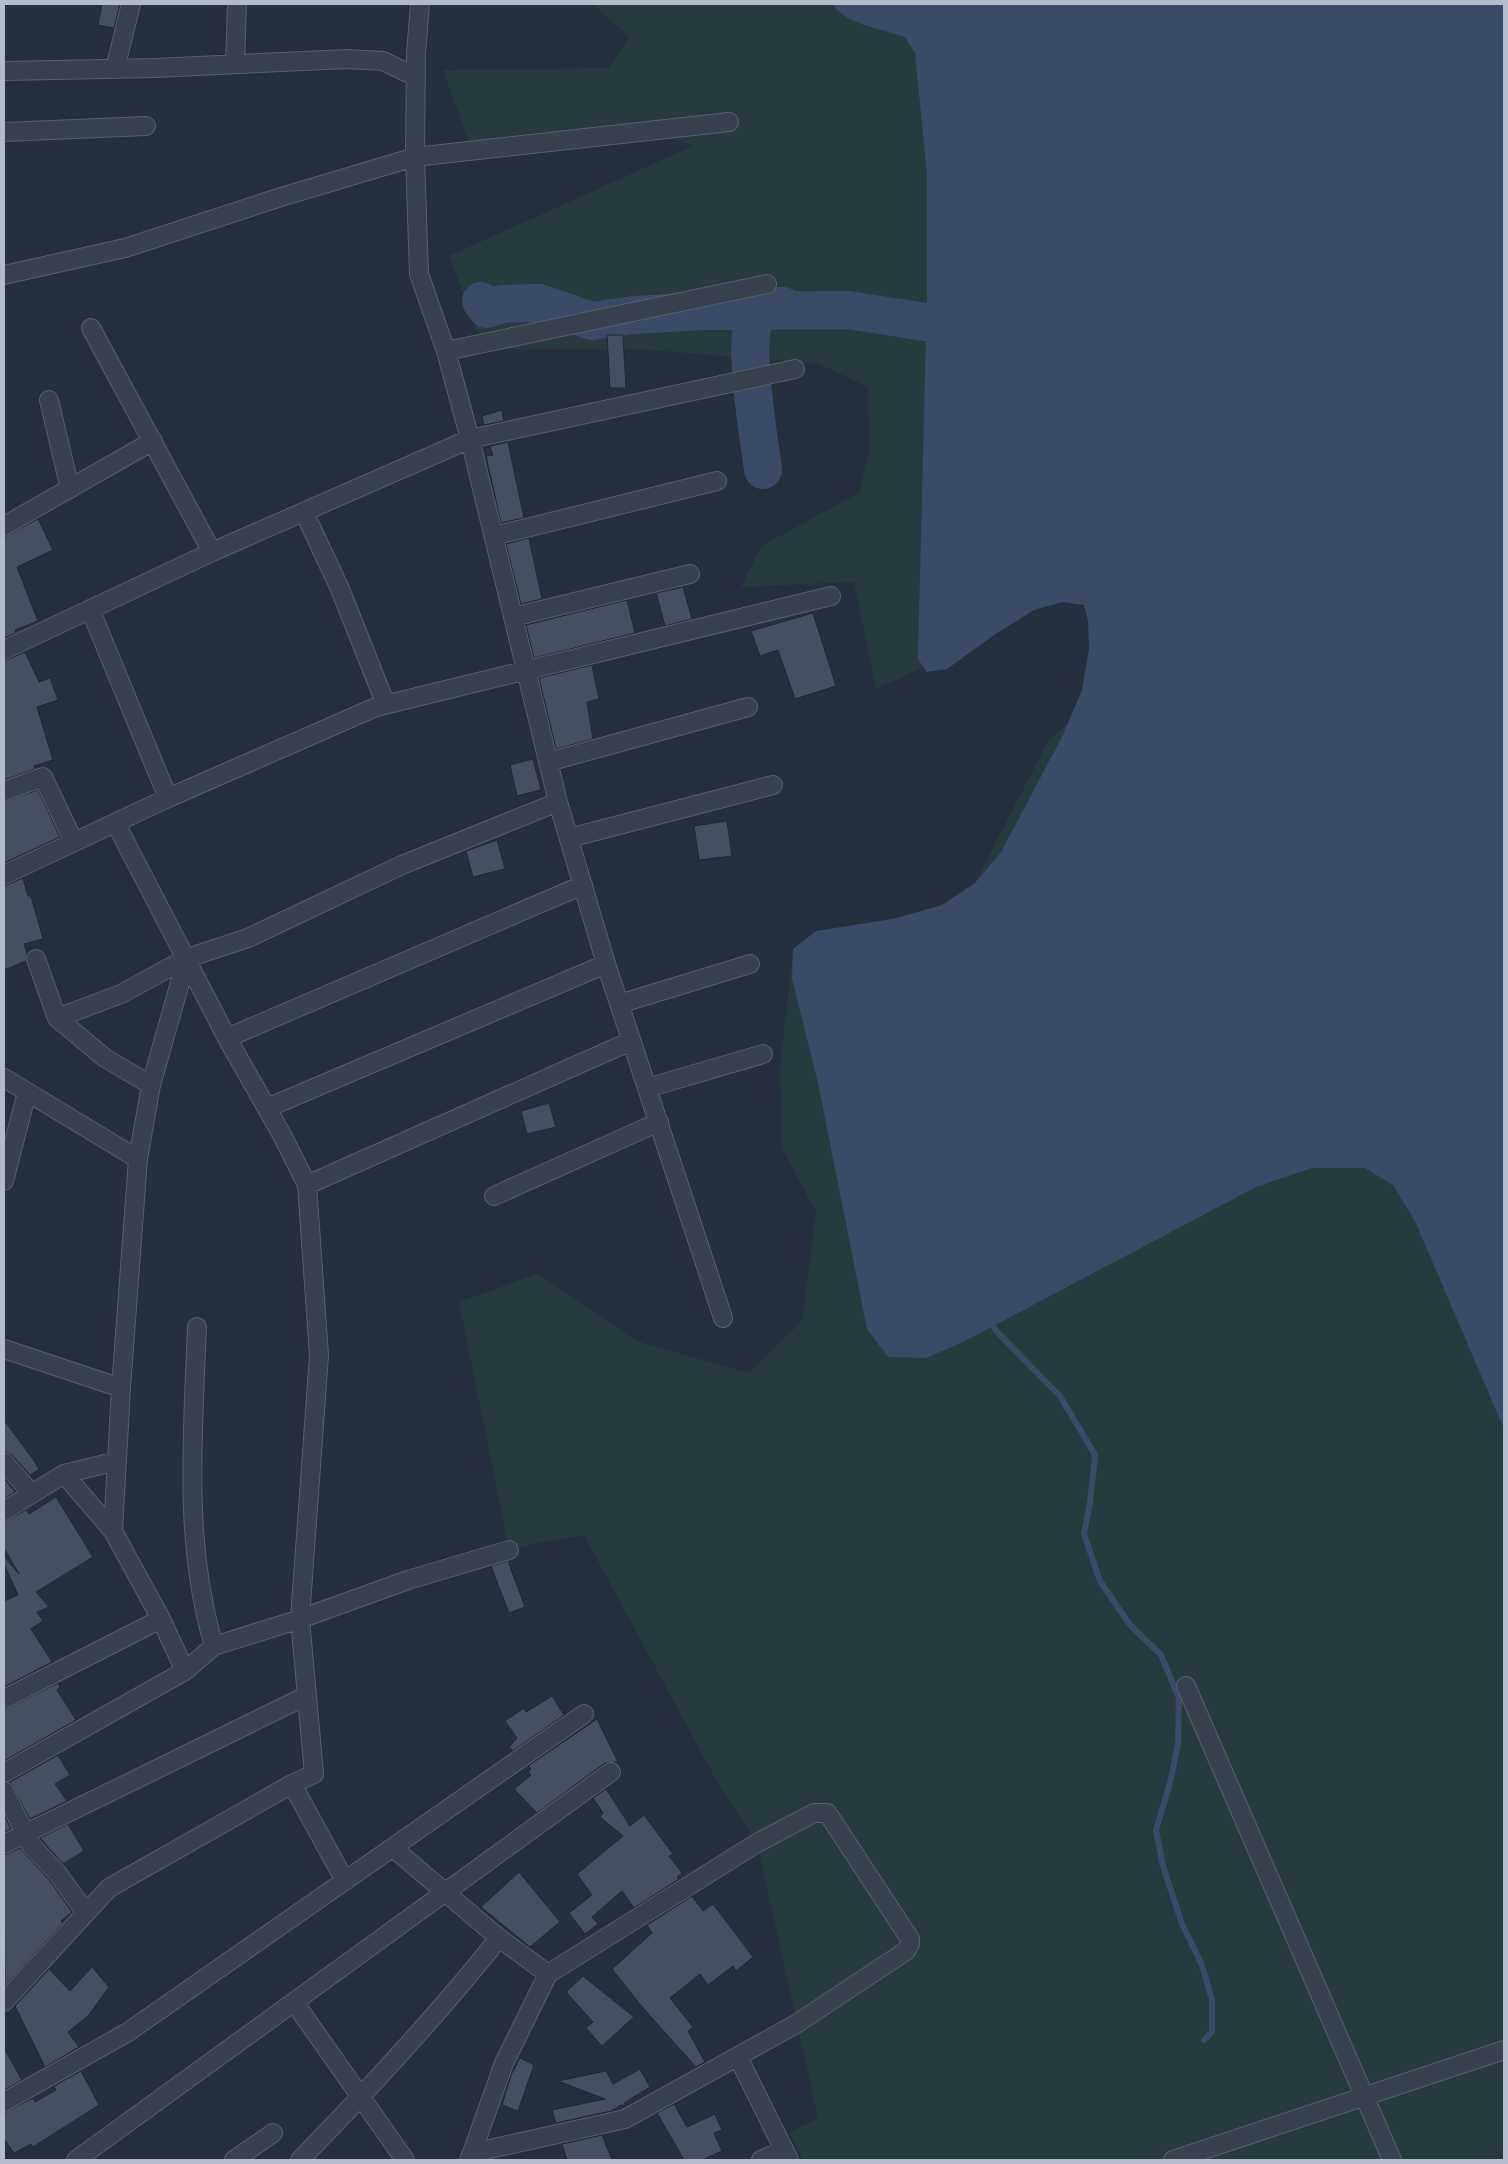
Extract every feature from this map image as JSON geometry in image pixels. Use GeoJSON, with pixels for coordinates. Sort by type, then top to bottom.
{"type":"FeatureCollection","features":[{"type":"Feature","properties":{"kind":"street"},"geometry":{"type":"LineString","coordinates":[[115,69],[131,4]]}},
{"type":"Feature","properties":{"kind":"street"},"geometry":{"type":"LineString","coordinates":[[235,64],[237,4]]}},
{"type":"Feature","properties":{"kind":"street"},"geometry":{"type":"LineString","coordinates":[[420,4],[416,77],[415,157],[419,274],[446,350],[470,438],[558,802],[606,964],[724,1318]]}},
{"type":"Feature","properties":{"kind":"street"},"geometry":{"type":"LineString","coordinates":[[4,71],[115,69],[348,59],[383,61],[416,77]]}},
{"type":"Feature","properties":{"kind":"street"},"geometry":{"type":"LineString","coordinates":[[4,275],[125,248],[415,157],[729,122]]}},
{"type":"Feature","properties":{"kind":"street"},"geometry":{"type":"LineString","coordinates":[[4,132],[146,126]]}},
{"type":"Feature","properties":{"kind":"street"},"geometry":{"type":"LineString","coordinates":[[446,350],[767,284]]}},
{"type":"Feature","properties":{"kind":"street"},"geometry":{"type":"LineString","coordinates":[[91,328],[212,552]]}},
{"type":"Feature","properties":{"kind":"street"},"geometry":{"type":"LineString","coordinates":[[4,650],[212,552],[470,438],[795,369]]}},
{"type":"Feature","properties":{"kind":"street"},"geometry":{"type":"LineString","coordinates":[[48,400],[70,488]]}},
{"type":"Feature","properties":{"kind":"street"},"geometry":{"type":"LineString","coordinates":[[4,526],[153,441]]}},
{"type":"Feature","properties":{"kind":"street"},"geometry":{"type":"LineString","coordinates":[[494,536],[718,481]]}},
{"type":"Feature","properties":{"kind":"street"},"geometry":{"type":"LineString","coordinates":[[304,512],[340,589],[386,705]]}},
{"type":"Feature","properties":{"kind":"street"},"geometry":{"type":"LineString","coordinates":[[512,617],[690,574]]}},
{"type":"Feature","properties":{"kind":"street"},"geometry":{"type":"LineString","coordinates":[[4,875],[168,798],[376,707],[831,596]]}},
{"type":"Feature","properties":{"kind":"street"},"geometry":{"type":"LineString","coordinates":[[90,609],[168,798]]}},
{"type":"Feature","properties":{"kind":"street"},"geometry":{"type":"LineString","coordinates":[[548,762],[748,707]]}},
{"type":"Feature","properties":{"kind":"street"},"geometry":{"type":"LineString","coordinates":[[4,791],[43,777],[74,842]]}},
{"type":"Feature","properties":{"kind":"street"},"geometry":{"type":"LineString","coordinates":[[569,838],[774,785]]}},
{"type":"Feature","properties":{"kind":"street"},"geometry":{"type":"LineString","coordinates":[[57,1018],[121,994],[187,958],[248,938],[402,866],[558,802]]}},
{"type":"Feature","properties":{"kind":"street"},"geometry":{"type":"LineString","coordinates":[[4,2002],[109,1888],[292,1784],[314,1774],[300,1619],[319,1355],[307,1185],[267,1108],[227,1038],[116,824]]}},
{"type":"Feature","properties":{"kind":"street"},"geometry":{"type":"LineString","coordinates":[[227,1038],[583,885]]}},
{"type":"Feature","properties":{"kind":"street"},"geometry":{"type":"LineString","coordinates":[[113,1531],[121,1388],[138,1159],[151,1085],[187,958]]}},
{"type":"Feature","properties":{"kind":"street"},"geometry":{"type":"LineString","coordinates":[[36,959],[57,1018],[105,1058],[151,1085]]}},
{"type":"Feature","properties":{"kind":"street"},"geometry":{"type":"LineString","coordinates":[[267,1108],[606,964]]}},
{"type":"Feature","properties":{"kind":"street"},"geometry":{"type":"LineString","coordinates":[[619,1004],[750,964]]}},
{"type":"Feature","properties":{"kind":"street"},"geometry":{"type":"LineString","coordinates":[[307,1185],[631,1041]]}},
{"type":"Feature","properties":{"kind":"street"},"geometry":{"type":"LineString","coordinates":[[647,1088],[764,1054]]}},
{"type":"Feature","properties":{"kind":"street"},"geometry":{"type":"LineString","coordinates":[[4,1078],[138,1159]]}},
{"type":"Feature","properties":{"kind":"street"},"geometry":{"type":"LineString","coordinates":[[4,1181],[27,1092]]}},
{"type":"Feature","properties":{"kind":"street"},"geometry":{"type":"LineString","coordinates":[[494,1196],[659,1122]]}},
{"type":"Feature","properties":{"kind":"street"},"geometry":{"type":"LineString","coordinates":[[197,1327],[192,1483],[196,1550],[204,1612],[214,1646]]}},
{"type":"Feature","properties":{"kind":"street"},"geometry":{"type":"LineString","coordinates":[[4,1349],[121,1388]]}},
{"type":"Feature","properties":{"kind":"street"},"geometry":{"type":"LineString","coordinates":[[4,1511],[64,1474],[117,1461]]}},
{"type":"Feature","properties":{"kind":"street"},"geometry":{"type":"LineString","coordinates":[[4,1462],[32,1494]]}},
{"type":"Feature","properties":{"kind":"street"},"geometry":{"type":"LineString","coordinates":[[64,1474],[113,1531],[161,1619],[184,1671]]}},
{"type":"Feature","properties":{"kind":"street"},"geometry":{"type":"LineString","coordinates":[[4,1773],[184,1671],[214,1646],[300,1619],[408,1580],[509,1550]]}},
{"type":"Feature","properties":{"kind":"street"},"geometry":{"type":"LineString","coordinates":[[4,1699],[161,1619]]}},
{"type":"Feature","properties":{"kind":"street"},"geometry":{"type":"LineString","coordinates":[[1186,1686],[1392,2160]]}},
{"type":"Feature","properties":{"kind":"street"},"geometry":{"type":"LineString","coordinates":[[4,1844],[306,1696]]}},
{"type":"Feature","properties":{"kind":"street"},"geometry":{"type":"LineString","coordinates":[[4,2102],[128,2032],[584,1714]]}},
{"type":"Feature","properties":{"kind":"street"},"geometry":{"type":"LineString","coordinates":[[83,2158],[611,1772]]}},
{"type":"Feature","properties":{"kind":"street"},"geometry":{"type":"LineString","coordinates":[[292,1784],[345,1881]]}},
{"type":"Feature","properties":{"kind":"street"},"geometry":{"type":"LineString","coordinates":[[4,1791],[24,1834],[58,1874],[86,1913]]}},
{"type":"Feature","properties":{"kind":"street"},"geometry":{"type":"LineString","coordinates":[[814,1813],[826,1813],[910,1939],[909,1948],[796,2024],[626,2119],[471,2157],[504,2063],[548,1974],[757,1843],[814,1813]]}},
{"type":"Feature","properties":{"kind":"street"},"geometry":{"type":"LineString","coordinates":[[393,1848],[499,1938],[548,1974]]}},
{"type":"Feature","properties":{"kind":"street"},"geometry":{"type":"LineString","coordinates":[[300,2160],[361,2097],[458,1990],[499,1938]]}},
{"type":"Feature","properties":{"kind":"street"},"geometry":{"type":"LineString","coordinates":[[294,2002],[405,2160]]}},
{"type":"Feature","properties":{"kind":"street"},"geometry":{"type":"LineString","coordinates":[[1173,2160],[1504,2050]]}},
{"type":"Feature","properties":{"kind":"street"},"geometry":{"type":"LineString","coordinates":[[738,2057],[786,2155],[761,2160]]}},
{"type":"Feature","properties":{"kind":"street"},"geometry":{"type":"LineString","coordinates":[[234,2160],[273,2132]]}},
{"type":"Feature","properties":{"kind":"green space"},"geometry":{"type":"Polygon","coordinates":[[[593,4],[1504,4],[1504,2160],[803,2160],[789,2133],[818,2118],[757,1843],[714,1776],[584,1535],[509,1549],[459,1302],[537,1274],[637,1341],[748,1373],[802,1321],[816,1212],[782,1148],[780,1069],[793,949],[816,931],[893,919],[942,905],[975,883],[1048,741],[1173,630],[1084,605],[1062,602],[1034,610],[997,633],[876,689],[854,582],[741,587],[761,546],[859,493],[869,452],[868,387],[819,364],[651,350],[484,349],[449,256],[695,145],[624,126],[474,156],[443,70],[609,68],[629,37],[593,4]]]}},
{"type":"Feature","properties":{"kind":"water"},"geometry":{"type":"Polygon","coordinates":[[[833,4],[1504,4],[1504,1429],[1415,1221],[1393,1185],[1365,1168],[1312,1168],[1256,1187],[963,1342],[926,1358],[888,1357],[867,1329],[818,1083],[792,978],[793,949],[816,931],[893,919],[942,905],[975,883],[1001,852],[1062,737],[1082,690],[1089,649],[1088,621],[1084,605],[1062,602],[1034,610],[997,633],[947,669],[927,672],[918,659],[927,294],[927,174],[915,53],[905,37],[854,21],[837,10],[833,4]]]}},
{"type":"Feature","properties":{"kind":"building"},"geometry":{"type":"Polygon","coordinates":[[[102,4],[120,4],[114,28],[98,25],[102,4]]]}},
{"type":"Feature","properties":{"kind":"building"},"geometry":{"type":"Polygon","coordinates":[[[607,335],[623,335],[626,388],[610,388],[607,335]]]}},
{"type":"Feature","properties":{"kind":"building"},"geometry":{"type":"Polygon","coordinates":[[[502,410],[504,421],[484,425],[482,416],[502,410]]]}},
{"type":"Feature","properties":{"kind":"building"},"geometry":{"type":"Polygon","coordinates":[[[508,442],[524,518],[501,523],[486,456],[493,455],[490,446],[508,442]]]}},
{"type":"Feature","properties":{"kind":"building"},"geometry":{"type":"Polygon","coordinates":[[[38,519],[53,550],[17,567],[38,621],[15,630],[16,633],[4,638],[4,537],[38,519]]]}},
{"type":"Feature","properties":{"kind":"building"},"geometry":{"type":"Polygon","coordinates":[[[529,538],[542,599],[521,604],[506,544],[529,538]]]}},
{"type":"Feature","properties":{"kind":"building"},"geometry":{"type":"Polygon","coordinates":[[[683,587],[692,619],[665,626],[656,593],[683,587]]]}},
{"type":"Feature","properties":{"kind":"building"},"geometry":{"type":"Polygon","coordinates":[[[627,600],[635,633],[534,658],[526,625],[627,600]]]}},
{"type":"Feature","properties":{"kind":"building"},"geometry":{"type":"Polygon","coordinates":[[[813,613],[836,686],[795,699],[778,650],[760,656],[751,631],[813,613]]]}},
{"type":"Feature","properties":{"kind":"building"},"geometry":{"type":"Polygon","coordinates":[[[25,652],[39,682],[50,678],[58,700],[37,707],[53,760],[34,766],[35,769],[4,780],[4,661],[25,652]]]}},
{"type":"Feature","properties":{"kind":"building"},"geometry":{"type":"Polygon","coordinates":[[[592,665],[599,699],[587,702],[593,739],[556,749],[539,678],[592,665]]]}},
{"type":"Feature","properties":{"kind":"building"},"geometry":{"type":"Polygon","coordinates":[[[533,759],[541,790],[517,796],[510,765],[533,759]]]}},
{"type":"Feature","properties":{"kind":"building"},"geometry":{"type":"Polygon","coordinates":[[[38,790],[60,837],[4,863],[4,801],[38,790]]]}},
{"type":"Feature","properties":{"kind":"building"},"geometry":{"type":"Polygon","coordinates":[[[727,821],[732,856],[699,860],[694,826],[727,821]]]}},
{"type":"Feature","properties":{"kind":"building"},"geometry":{"type":"Polygon","coordinates":[[[497,840],[505,869],[473,877],[466,851],[497,840]]]}},
{"type":"Feature","properties":{"kind":"building"},"geometry":{"type":"Polygon","coordinates":[[[23,878],[28,896],[31,896],[43,939],[24,944],[27,953],[26,961],[4,970],[4,886],[23,878]]]}},
{"type":"Feature","properties":{"kind":"building"},"geometry":{"type":"Polygon","coordinates":[[[549,1103],[556,1127],[527,1134],[521,1111],[549,1103]]]}},
{"type":"Feature","properties":{"kind":"building"},"geometry":{"type":"Polygon","coordinates":[[[4,1420],[39,1470],[30,1475],[12,1455],[4,1451],[4,1420]]]}},
{"type":"Feature","properties":{"kind":"building"},"geometry":{"type":"Polygon","coordinates":[[[4,1478],[15,1492],[4,1499],[4,1478]]]}},
{"type":"Feature","properties":{"kind":"building"},"geometry":{"type":"Polygon","coordinates":[[[56,1497],[93,1557],[36,1592],[49,1607],[37,1612],[43,1621],[31,1629],[52,1662],[4,1687],[4,1601],[18,1595],[4,1564],[5,1558],[19,1574],[4,1548],[4,1522],[26,1510],[29,1514],[56,1497]]]}},
{"type":"Feature","properties":{"kind":"building"},"geometry":{"type":"Polygon","coordinates":[[[508,1561],[525,1607],[509,1613],[491,1566],[508,1561]]]}},
{"type":"Feature","properties":{"kind":"building"},"geometry":{"type":"Polygon","coordinates":[[[58,1683],[60,1687],[57,1690],[76,1720],[4,1761],[4,1710],[58,1683]]]}},
{"type":"Feature","properties":{"kind":"building"},"geometry":{"type":"Polygon","coordinates":[[[552,1696],[564,1715],[513,1751],[509,1747],[517,1738],[505,1721],[524,1708],[526,1712],[552,1696]]]}},
{"type":"Feature","properties":{"kind":"building"},"geometry":{"type":"Polygon","coordinates":[[[597,1719],[618,1762],[605,1763],[537,1813],[514,1789],[531,1775],[528,1771],[531,1769],[528,1766],[597,1719]]]}},
{"type":"Feature","properties":{"kind":"building"},"geometry":{"type":"Polygon","coordinates":[[[58,1755],[70,1775],[55,1784],[67,1801],[30,1819],[10,1782],[58,1755]]]}},
{"type":"Feature","properties":{"kind":"building"},"geometry":{"type":"Polygon","coordinates":[[[606,1789],[630,1826],[644,1815],[673,1854],[669,1856],[682,1873],[677,1877],[679,1879],[634,1908],[622,1891],[592,1917],[598,1924],[585,1934],[569,1913],[592,1895],[577,1874],[623,1836],[600,1817],[603,1813],[593,1798],[606,1789]]]}},
{"type":"Feature","properties":{"kind":"building"},"geometry":{"type":"Polygon","coordinates":[[[4,1814],[11,1829],[4,1832],[4,1814]]]}},
{"type":"Feature","properties":{"kind":"building"},"geometry":{"type":"Polygon","coordinates":[[[68,1824],[84,1851],[63,1864],[40,1838],[68,1824]]]}},
{"type":"Feature","properties":{"kind":"building"},"geometry":{"type":"Polygon","coordinates":[[[20,1848],[50,1881],[72,1912],[61,1921],[63,1923],[5,1986],[4,1855],[20,1848]]]}},
{"type":"Feature","properties":{"kind":"building"},"geometry":{"type":"Polygon","coordinates":[[[519,1872],[560,1922],[530,1947],[481,1907],[519,1872]]]}},
{"type":"Feature","properties":{"kind":"building"},"geometry":{"type":"Polygon","coordinates":[[[692,1896],[703,1911],[713,1904],[753,1957],[736,1971],[733,1966],[708,1985],[700,1974],[670,1998],[693,2027],[688,2031],[705,2062],[696,2067],[643,2008],[612,1969],[652,1933],[647,1925],[692,1896]]]}},
{"type":"Feature","properties":{"kind":"building"},"geometry":{"type":"Polygon","coordinates":[[[92,1967],[109,1987],[88,2016],[68,2032],[79,2047],[45,2067],[15,2006],[49,1969],[70,1991],[92,1967]]]}},
{"type":"Feature","properties":{"kind":"building"},"geometry":{"type":"Polygon","coordinates":[[[583,1976],[634,2017],[602,2046],[586,2028],[593,2022],[566,1992],[583,1976]]]}},
{"type":"Feature","properties":{"kind":"building"},"geometry":{"type":"Polygon","coordinates":[[[4,2048],[22,2080],[4,2090],[4,2048]]]}},
{"type":"Feature","properties":{"kind":"building"},"geometry":{"type":"Polygon","coordinates":[[[520,2058],[534,2065],[518,2111],[502,2105],[511,2075],[520,2058]]]}},
{"type":"Feature","properties":{"kind":"building"},"geometry":{"type":"Polygon","coordinates":[[[640,2069],[650,2087],[624,2103],[626,2106],[621,2105],[611,2111],[556,2123],[552,2110],[605,2099],[558,2081],[606,2071],[613,2084],[640,2069]]]}},
{"type":"Feature","properties":{"kind":"building"},"geometry":{"type":"Polygon","coordinates":[[[81,2071],[99,2105],[33,2147],[31,2144],[14,2153],[4,2139],[4,2113],[33,2098],[35,2102],[56,2090],[54,2086],[81,2071]]]}},
{"type":"Feature","properties":{"kind":"building"},"geometry":{"type":"Polygon","coordinates":[[[674,2104],[687,2127],[715,2114],[722,2130],[714,2133],[722,2151],[702,2160],[684,2160],[657,2113],[674,2104]]]}},
{"type":"Feature","properties":{"kind":"building"},"geometry":{"type":"Polygon","coordinates":[[[602,2135],[612,2160],[567,2160],[562,2144],[602,2135]]]}},
{"type":"Feature","properties":{"kind":"waterway"},"geometry":{"type":"LineString","coordinates":[[481,301],[487,309],[502,304],[539,303],[592,321],[634,315],[704,311],[848,310],[976,330]]}},
{"type":"Feature","properties":{"kind":"waterway"},"geometry":{"type":"LineString","coordinates":[[763,470],[751,371],[751,334],[754,321],[762,311],[783,306]]}},
{"type":"Feature","properties":{"kind":"waterway"},"geometry":{"type":"LineString","coordinates":[[989,1319],[997,1332],[1060,1396],[1095,1455],[1090,1503],[1084,1534],[1100,1581],[1130,1625],[1161,1655],[1179,1698],[1178,1744],[1171,1779],[1156,1830],[1163,1866],[1182,1924],[1202,1965],[1212,2000],[1212,2032],[1204,2040]]}}]}
